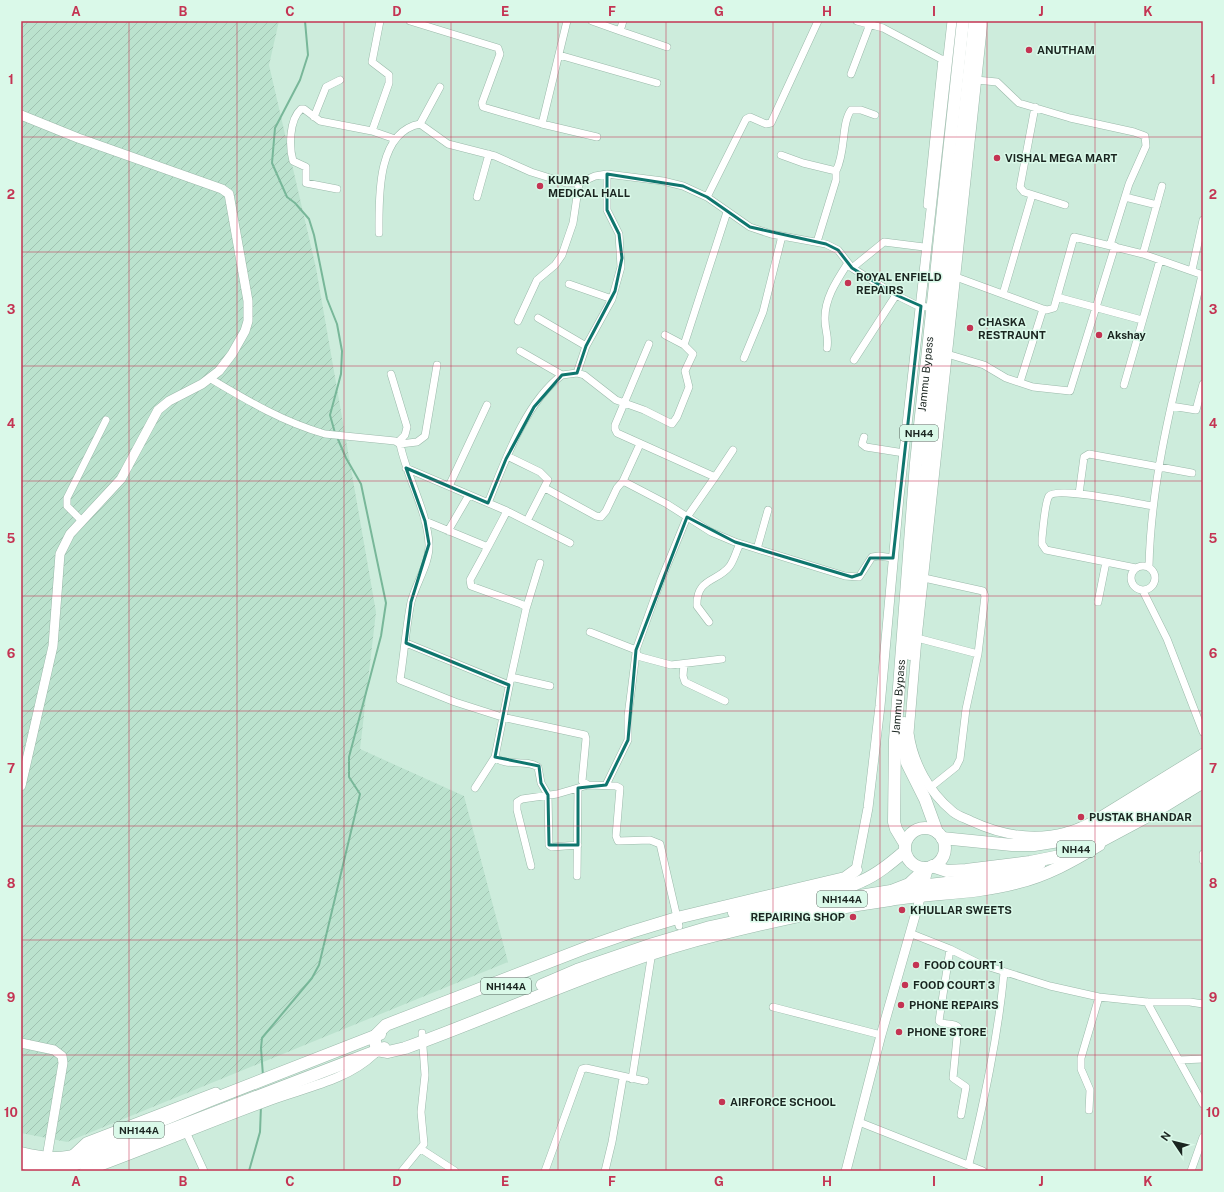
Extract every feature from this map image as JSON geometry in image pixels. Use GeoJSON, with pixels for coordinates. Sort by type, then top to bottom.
{"type":"FeatureCollection","features":[{"type":"Feature","properties":{"kind":"highway","name":"Jammu Bypass"},"geometry":{"type":"LineString","coordinates":[[905,848],[894,822],[895,740],[916,463],[923,306],[963,21]]}},
{"type":"Feature","properties":{"kind":"highway","name":"Jammu Bypass"},"geometry":{"type":"LineString","coordinates":[[939,835],[925,799],[907,763],[903,740],[904,711],[935,379],[975,21]]}},
{"type":"Feature","properties":{"kind":"highway","name":"NH44"},"geometry":{"type":"LineString","coordinates":[[1203,763],[1078,843],[1012,845],[939,835],[925,828],[918,829],[912,833],[905,848],[909,860],[913,864],[941,870],[955,871],[1047,859],[1078,843],[1203,775]]}},
{"type":"Feature","properties":{"kind":"highway","name":"NH44"},"geometry":{"type":"LineString","coordinates":[[929,867],[942,857],[944,844],[939,835]]}},
{"type":"Feature","properties":{"kind":"highway"},"geometry":{"type":"LineString","coordinates":[[901,888],[923,891],[1016,884],[1049,873],[1073,861],[1099,845]]}},
{"type":"Feature","properties":{"kind":"highway","name":"NH144A"},"geometry":{"type":"LineString","coordinates":[[47,1167],[255,1080],[374,1037],[678,922],[710,923],[817,896],[857,883],[871,876],[905,848]]}},
{"type":"Feature","properties":{"kind":"highway"},"geometry":{"type":"LineString","coordinates":[[672,943],[888,900],[923,891],[1008,876],[1025,872],[1047,859]]}},
{"type":"Feature","properties":{"kind":"highway","name":"NH144A"},"geometry":{"type":"LineString","coordinates":[[758,912],[901,888],[909,884],[929,867]]}},
{"type":"Feature","properties":{"kind":"highway"},"geometry":{"type":"LineString","coordinates":[[678,922],[744,902],[845,878],[856,870]]}},
{"type":"Feature","properties":{"kind":"highway"},"geometry":{"type":"LineString","coordinates":[[744,902],[772,923]]}},
{"type":"Feature","properties":{"kind":"highway","name":"NH144A"},"geometry":{"type":"LineString","coordinates":[[21,1163],[64,1168],[123,1148],[268,1097],[377,1050],[423,1038],[577,970],[672,943],[710,923]]}},
{"type":"Feature","properties":{"kind":"highway"},"geometry":{"type":"LineString","coordinates":[[374,1037],[377,1050]]}},
{"type":"Feature","properties":{"kind":"highway","name":"NH144A"},"geometry":{"type":"LineString","coordinates":[[21,1153],[47,1167]]}},
{"type":"Feature","properties":{"kind":"street"},"geometry":{"type":"LineString","coordinates":[[372,131],[389,83],[388,75],[372,62],[380,21]]}},
{"type":"Feature","properties":{"kind":"street"},"geometry":{"type":"LineString","coordinates":[[410,21],[498,48],[500,54],[482,103],[483,107],[542,124],[598,137]]}},
{"type":"Feature","properties":{"kind":"street"},"geometry":{"type":"LineString","coordinates":[[542,124],[567,21]]}},
{"type":"Feature","properties":{"kind":"street"},"geometry":{"type":"LineString","coordinates":[[592,21],[667,47]]}},
{"type":"Feature","properties":{"kind":"street"},"geometry":{"type":"LineString","coordinates":[[620,31],[623,21]]}},
{"type":"Feature","properties":{"kind":"street"},"geometry":{"type":"LineString","coordinates":[[707,197],[746,119],[750,117],[766,124],[771,123],[818,21]]}},
{"type":"Feature","properties":{"kind":"street"},"geometry":{"type":"LineString","coordinates":[[857,21],[870,24],[889,32],[944,60]]}},
{"type":"Feature","properties":{"kind":"street"},"geometry":{"type":"LineString","coordinates":[[923,306],[924,247],[944,60],[952,21]]}},
{"type":"Feature","properties":{"kind":"street"},"geometry":{"type":"LineString","coordinates":[[983,21],[917,638],[909,733],[911,747],[920,770],[931,787],[953,812],[990,830],[1024,836],[1056,834],[1091,822],[1203,754]]}},
{"type":"Feature","properties":{"kind":"street"},"geometry":{"type":"LineString","coordinates":[[851,74],[870,24]]}},
{"type":"Feature","properties":{"kind":"street"},"geometry":{"type":"LineString","coordinates":[[559,55],[657,82]]}},
{"type":"Feature","properties":{"kind":"street"},"geometry":{"type":"LineString","coordinates":[[314,117],[326,87],[340,80]]}},
{"type":"Feature","properties":{"kind":"street"},"geometry":{"type":"LineString","coordinates":[[947,354],[984,365],[1006,378],[1033,387],[1070,391],[1096,308],[1125,197],[1146,146],[1145,136],[1134,132],[1070,118],[1035,107],[1014,100],[997,82],[976,80]]}},
{"type":"Feature","properties":{"kind":"street"},"geometry":{"type":"LineString","coordinates":[[379,233],[380,179],[395,139],[420,124],[440,88]]}},
{"type":"Feature","properties":{"kind":"street"},"geometry":{"type":"LineString","coordinates":[[1035,107],[1020,187],[1024,192],[1065,205]]}},
{"type":"Feature","properties":{"kind":"street"},"geometry":{"type":"LineString","coordinates":[[337,189],[306,183],[306,167],[294,162],[292,159],[292,136],[295,117],[303,108],[314,117],[324,122],[372,131],[395,139]]}},
{"type":"Feature","properties":{"kind":"street"},"geometry":{"type":"LineString","coordinates":[[817,242],[836,180],[836,171],[842,157],[849,114],[855,109],[875,116]]}},
{"type":"Feature","properties":{"kind":"street"},"geometry":{"type":"LineString","coordinates":[[21,115],[78,138],[230,194],[248,301],[248,321],[245,331],[232,354],[219,371],[210,379],[169,401],[158,410],[126,472],[70,534],[60,554],[52,650],[21,786]]}},
{"type":"Feature","properties":{"kind":"street"},"geometry":{"type":"LineString","coordinates":[[420,124],[448,144],[489,154],[531,172],[566,184],[579,183],[595,176],[607,174],[663,181],[683,186],[707,197],[750,227],[782,236],[817,242],[838,250],[850,266],[896,295],[923,306]]}},
{"type":"Feature","properties":{"kind":"street"},"geometry":{"type":"LineString","coordinates":[[476,197],[489,154]]}},
{"type":"Feature","properties":{"kind":"street"},"geometry":{"type":"LineString","coordinates":[[781,155],[803,163],[836,171]]}},
{"type":"Feature","properties":{"kind":"street"},"geometry":{"type":"LineString","coordinates":[[577,373],[586,346],[612,299],[621,267],[622,258],[619,234],[607,210],[607,174]]}},
{"type":"Feature","properties":{"kind":"street"},"geometry":{"type":"LineString","coordinates":[[856,870],[868,808],[904,453],[923,306],[932,176]]}},
{"type":"Feature","properties":{"kind":"street"},"geometry":{"type":"LineString","coordinates":[[518,321],[537,280],[555,265],[562,255],[573,223],[579,183]]}},
{"type":"Feature","properties":{"kind":"street"},"geometry":{"type":"LineString","coordinates":[[1143,254],[1162,186]]}},
{"type":"Feature","properties":{"kind":"street"},"geometry":{"type":"LineString","coordinates":[[1003,294],[1032,195]]}},
{"type":"Feature","properties":{"kind":"street"},"geometry":{"type":"LineString","coordinates":[[1125,197],[1157,205]]}},
{"type":"Feature","properties":{"kind":"street"},"geometry":{"type":"LineString","coordinates":[[684,345],[727,212]]}},
{"type":"Feature","properties":{"kind":"street"},"geometry":{"type":"LineString","coordinates":[[1192,270],[1203,220]]}},
{"type":"Feature","properties":{"kind":"street"},"geometry":{"type":"LineString","coordinates":[[744,358],[764,312],[782,236]]}},
{"type":"Feature","properties":{"kind":"street"},"geometry":{"type":"LineString","coordinates":[[956,277],[1043,309],[1047,310],[1054,308],[1074,237],[1143,254],[1203,275],[1171,406],[1159,466],[1153,506],[1149,568]]}},
{"type":"Feature","properties":{"kind":"street"},"geometry":{"type":"LineString","coordinates":[[828,348],[829,338],[825,321],[827,302],[833,288],[850,266],[884,242],[924,247]]}},
{"type":"Feature","properties":{"kind":"street"},"geometry":{"type":"LineString","coordinates":[[1124,386],[1160,260]]}},
{"type":"Feature","properties":{"kind":"street"},"geometry":{"type":"LineString","coordinates":[[569,284],[612,299]]}},
{"type":"Feature","properties":{"kind":"street"},"geometry":{"type":"LineString","coordinates":[[854,360],[896,295]]}},
{"type":"Feature","properties":{"kind":"street"},"geometry":{"type":"LineString","coordinates":[[1057,297],[1142,320]]}},
{"type":"Feature","properties":{"kind":"street"},"geometry":{"type":"LineString","coordinates":[[1020,382],[1043,309]]}},
{"type":"Feature","properties":{"kind":"street"},"geometry":{"type":"LineString","coordinates":[[538,318],[586,346]]}},
{"type":"Feature","properties":{"kind":"street"},"geometry":{"type":"LineString","coordinates":[[488,503],[507,456],[534,407],[555,380],[562,375],[577,373],[584,375],[610,396],[644,410],[670,424],[675,422],[689,387],[685,371],[693,354],[684,345],[664,335]]}},
{"type":"Feature","properties":{"kind":"street"},"geometry":{"type":"LineString","coordinates":[[649,344],[614,429],[621,435],[715,477]]}},
{"type":"Feature","properties":{"kind":"street"},"geometry":{"type":"LineString","coordinates":[[520,351],[562,375]]}},
{"type":"Feature","properties":{"kind":"street"},"geometry":{"type":"LineString","coordinates":[[210,379],[271,414],[315,431],[399,443],[417,442],[425,436],[437,365]]}},
{"type":"Feature","properties":{"kind":"street"},"geometry":{"type":"LineString","coordinates":[[391,374],[407,427],[405,435],[399,443]]}},
{"type":"Feature","properties":{"kind":"street"},"geometry":{"type":"LineString","coordinates":[[1171,406],[1196,410],[1203,384]]}},
{"type":"Feature","properties":{"kind":"street"},"geometry":{"type":"LineString","coordinates":[[449,486],[487,405]]}},
{"type":"Feature","properties":{"kind":"street"},"geometry":{"type":"LineString","coordinates":[[82,521],[67,506],[67,498],[106,420]]}},
{"type":"Feature","properties":{"kind":"street"},"geometry":{"type":"LineString","coordinates":[[864,437],[862,442],[863,446],[904,453]]}},
{"type":"Feature","properties":{"kind":"street"},"geometry":{"type":"LineString","coordinates":[[399,443],[406,468],[425,521],[429,551],[411,602],[400,680],[455,702],[502,717],[585,735],[586,739],[582,778],[584,784],[588,785]]}},
{"type":"Feature","properties":{"kind":"street"},"geometry":{"type":"LineString","coordinates":[[545,488],[596,516],[601,517],[606,511],[617,488],[623,481],[640,444]]}},
{"type":"Feature","properties":{"kind":"street"},"geometry":{"type":"LineString","coordinates":[[606,785],[628,740],[628,716],[636,652],[661,580],[687,517],[733,450]]}},
{"type":"Feature","properties":{"kind":"street"},"geometry":{"type":"LineString","coordinates":[[1079,494],[1084,457],[1086,455],[1159,466],[1192,473]]}},
{"type":"Feature","properties":{"kind":"street"},"geometry":{"type":"LineString","coordinates":[[507,456],[546,476],[548,481],[527,521]]}},
{"type":"Feature","properties":{"kind":"street"},"geometry":{"type":"LineString","coordinates":[[406,468],[507,511],[570,543]]}},
{"type":"Feature","properties":{"kind":"street"},"geometry":{"type":"LineString","coordinates":[[623,481],[711,532],[740,544],[852,577],[859,577],[872,557],[879,556],[893,558]]}},
{"type":"Feature","properties":{"kind":"street"},"geometry":{"type":"LineString","coordinates":[[1143,591],[1150,588],[1155,581],[1154,573],[1149,568],[1140,566],[1136,568],[1046,550],[1042,544],[1050,495],[1056,492],[1079,494],[1153,506]]}},
{"type":"Feature","properties":{"kind":"street"},"geometry":{"type":"LineString","coordinates":[[448,531],[469,495]]}},
{"type":"Feature","properties":{"kind":"street"},"geometry":{"type":"LineString","coordinates":[[757,549],[768,510]]}},
{"type":"Feature","properties":{"kind":"street"},"geometry":{"type":"LineString","coordinates":[[507,511],[470,580],[471,586],[520,604],[526,609]]}},
{"type":"Feature","properties":{"kind":"street"},"geometry":{"type":"LineString","coordinates":[[425,521],[488,547]]}},
{"type":"Feature","properties":{"kind":"street"},"geometry":{"type":"LineString","coordinates":[[709,622],[697,606],[698,595],[705,582],[729,567],[740,544]]}},
{"type":"Feature","properties":{"kind":"street"},"geometry":{"type":"LineString","coordinates":[[1098,602],[1106,562]]}},
{"type":"Feature","properties":{"kind":"street"},"geometry":{"type":"LineString","coordinates":[[475,788],[495,757],[502,717],[526,609],[540,563]]}},
{"type":"Feature","properties":{"kind":"street"},"geometry":{"type":"LineString","coordinates":[[1136,568],[1131,574],[1131,582],[1136,588],[1143,591],[1167,639],[1203,732]]}},
{"type":"Feature","properties":{"kind":"street"},"geometry":{"type":"LineString","coordinates":[[924,578],[984,593],[978,654],[966,709],[958,764],[931,787]]}},
{"type":"Feature","properties":{"kind":"street"},"geometry":{"type":"LineString","coordinates":[[590,632],[636,652],[641,657],[665,664],[684,664],[722,659]]}},
{"type":"Feature","properties":{"kind":"street"},"geometry":{"type":"LineString","coordinates":[[917,638],[978,654]]}},
{"type":"Feature","properties":{"kind":"street"},"geometry":{"type":"LineString","coordinates":[[406,643],[509,685]]}},
{"type":"Feature","properties":{"kind":"street"},"geometry":{"type":"LineString","coordinates":[[684,664],[683,676],[685,682],[725,701]]}},
{"type":"Feature","properties":{"kind":"street"},"geometry":{"type":"LineString","coordinates":[[511,677],[550,686]]}},
{"type":"Feature","properties":{"kind":"street"},"geometry":{"type":"LineString","coordinates":[[495,757],[500,760],[533,764],[538,767],[541,783],[548,795],[549,845],[552,847],[578,845]]}},
{"type":"Feature","properties":{"kind":"street"},"geometry":{"type":"LineString","coordinates":[[1091,822],[1078,843],[1099,845],[1203,784]]}},
{"type":"Feature","properties":{"kind":"street"},"geometry":{"type":"LineString","coordinates":[[531,866],[516,810],[517,802],[522,799],[548,795],[588,785],[616,786],[620,788],[617,839],[622,841],[654,841],[660,844],[678,922]]}},
{"type":"Feature","properties":{"kind":"street"},"geometry":{"type":"LineString","coordinates":[[578,788],[578,876]]}},
{"type":"Feature","properties":{"kind":"street"},"geometry":{"type":"LineString","coordinates":[[1203,854],[1203,860]]}},
{"type":"Feature","properties":{"kind":"street"},"geometry":{"type":"LineString","coordinates":[[846,1171],[860,1122],[881,1035],[912,934],[929,867]]}},
{"type":"Feature","properties":{"kind":"street"},"geometry":{"type":"LineString","coordinates":[[912,934],[950,949],[980,964],[1004,972],[1099,997],[1147,1002],[1190,1002],[1203,1004]]}},
{"type":"Feature","properties":{"kind":"street"},"geometry":{"type":"LineString","coordinates":[[632,1079],[653,949]]}},
{"type":"Feature","properties":{"kind":"street"},"geometry":{"type":"LineString","coordinates":[[950,949],[939,1021],[942,1024],[954,1024],[958,1027],[953,1078],[966,1086],[961,1116]]}},
{"type":"Feature","properties":{"kind":"street"},"geometry":{"type":"LineString","coordinates":[[969,1164],[984,1098],[1001,1005],[1004,972]]}},
{"type":"Feature","properties":{"kind":"street"},"geometry":{"type":"LineString","coordinates":[[1089,1110],[1090,1090],[1080,1069],[1081,1058],[1099,997]]}},
{"type":"Feature","properties":{"kind":"street"},"geometry":{"type":"LineString","coordinates":[[1147,1002],[1203,1104]]}},
{"type":"Feature","properties":{"kind":"street"},"geometry":{"type":"LineString","coordinates":[[773,1007],[881,1035]]}},
{"type":"Feature","properties":{"kind":"street"},"geometry":{"type":"LineString","coordinates":[[402,1171],[421,1149],[425,1139],[421,1112],[426,1075],[423,1038]]}},
{"type":"Feature","properties":{"kind":"street"},"geometry":{"type":"LineString","coordinates":[[21,1043],[54,1050],[62,1056],[63,1063],[47,1167],[68,1171]]}},
{"type":"Feature","properties":{"kind":"street"},"geometry":{"type":"LineString","coordinates":[[1179,1060],[1203,1059]]}},
{"type":"Feature","properties":{"kind":"street"},"geometry":{"type":"LineString","coordinates":[[545,1171],[582,1069],[586,1068],[645,1082]]}},
{"type":"Feature","properties":{"kind":"street"},"geometry":{"type":"LineString","coordinates":[[605,1171],[612,1142],[623,1078]]}},
{"type":"Feature","properties":{"kind":"street"},"geometry":{"type":"LineString","coordinates":[[84,1171],[187,1134],[254,1102]]}},
{"type":"Feature","properties":{"kind":"street"},"geometry":{"type":"LineString","coordinates":[[860,1122],[969,1164],[983,1171]]}},
{"type":"Feature","properties":{"kind":"street"},"geometry":{"type":"LineString","coordinates":[[187,1134],[204,1171]]}},
{"type":"Feature","properties":{"kind":"street"},"geometry":{"type":"LineString","coordinates":[[1191,1171],[1203,1140]]}},
{"type":"Feature","properties":{"kind":"street"},"geometry":{"type":"LineString","coordinates":[[421,1149],[455,1171]]}},
{"type":"Feature","properties":{"kind":"highlighted area"},"geometry":{"type":"Polygon","coordinates":[[[607,174],[683,186],[707,197],[750,227],[826,244],[838,250],[852,268],[896,295],[921,306],[893,558],[870,558],[861,574],[852,577],[735,542],[687,517],[636,650],[628,740],[606,785],[578,788],[578,845],[549,845],[548,795],[541,783],[539,766],[495,757],[509,685],[406,643],[411,602],[429,544],[425,521],[406,468],[488,503],[506,459],[534,407],[562,375],[577,373],[586,346],[615,291],[622,258],[619,234],[607,210],[607,174]]]}},
{"type":"Feature","properties":{"kind":"shaded area"},"geometry":{"type":"Polygon","coordinates":[[[21,21],[279,21],[269,65],[316,268],[376,612],[360,749],[464,796],[508,962],[67,1142],[21,1133],[21,21]]]}},
{"type":"Feature","properties":{"kind":"waterway"},"geometry":{"type":"LineString","coordinates":[[305,21],[308,55],[300,80],[275,128],[272,163],[287,197],[295,203],[309,219],[314,235],[327,299],[337,324],[342,351],[341,374],[330,415],[335,433]]}},
{"type":"Feature","properties":{"kind":"waterway"},"geometry":{"type":"LineString","coordinates":[[263,1076],[261,1048],[262,1038],[312,978],[319,965],[360,794],[349,777],[349,757],[381,636],[386,603],[361,484],[346,458],[337,437]]}},
{"type":"Feature","properties":{"kind":"waterway"},"geometry":{"type":"LineString","coordinates":[[249,1171],[260,1132],[261,1106]]}},
{"type":"Feature","properties":{"kind":"place","name":"ANUTHAM"},"geometry":{"type":"Point","coordinates":[1029,50]}},
{"type":"Feature","properties":{"kind":"place","name":"VISHAL MEGA MART"},"geometry":{"type":"Point","coordinates":[997,158]}},
{"type":"Feature","properties":{"kind":"place","name":"KUMAR MEDICAL HALL"},"geometry":{"type":"Point","coordinates":[540,186]}},
{"type":"Feature","properties":{"kind":"place","name":"ROYAL ENFIELD REPAIRS"},"geometry":{"type":"Point","coordinates":[848,283]}},
{"type":"Feature","properties":{"kind":"place","name":"CHASKA RESTRAUNT"},"geometry":{"type":"Point","coordinates":[970,328]}},
{"type":"Feature","properties":{"kind":"place","name":"Akshay"},"geometry":{"type":"Point","coordinates":[1099,335]}},
{"type":"Feature","properties":{"kind":"place","name":"PUSTAK BHANDAR"},"geometry":{"type":"Point","coordinates":[1081,817]}},
{"type":"Feature","properties":{"kind":"place","name":"KHULLAR SWEETS"},"geometry":{"type":"Point","coordinates":[902,910]}},
{"type":"Feature","properties":{"kind":"place","name":"REPAIRING SHOP"},"geometry":{"type":"Point","coordinates":[853,917]}},
{"type":"Feature","properties":{"kind":"place","name":"FOOD COURT 1"},"geometry":{"type":"Point","coordinates":[916,965]}},
{"type":"Feature","properties":{"kind":"place","name":"FOOD COURT 3"},"geometry":{"type":"Point","coordinates":[905,985]}},
{"type":"Feature","properties":{"kind":"place","name":"PHONE REPAIRS"},"geometry":{"type":"Point","coordinates":[901,1005]}},
{"type":"Feature","properties":{"kind":"place","name":"PHONE STORE"},"geometry":{"type":"Point","coordinates":[899,1032]}},
{"type":"Feature","properties":{"kind":"place","name":"AIRFORCE SCHOOL"},"geometry":{"type":"Point","coordinates":[722,1102]}}]}
